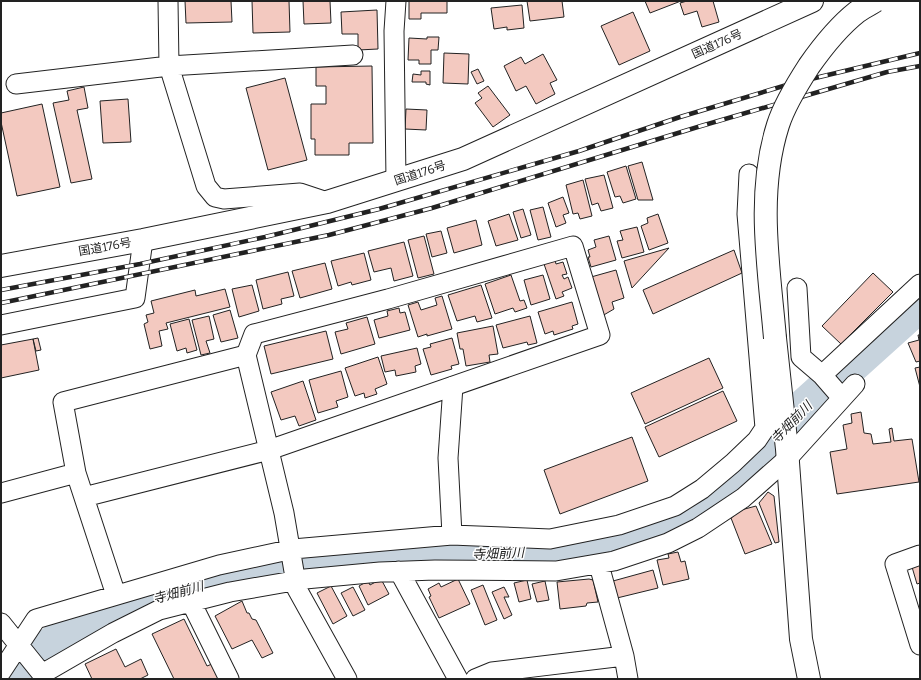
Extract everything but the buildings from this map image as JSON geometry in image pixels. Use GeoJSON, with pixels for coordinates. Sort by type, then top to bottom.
{"type":"FeatureCollection","features":[{"type":"Feature","properties":{"kind":"main road","name":"国道176号"},"geometry":{"type":"LineString","coordinates":[[1,266],[143,240],[327,202],[463,159],[812,1]]}},
{"type":"Feature","properties":{"kind":"main road"},"geometry":{"type":"LineString","coordinates":[[809,679],[801,639],[784,409],[775,338],[766,229],[766,196],[769,162],[778,124],[798,82],[824,45],[857,12],[875,1]]}},
{"type":"Feature","properties":{"kind":"street"},"geometry":{"type":"LineString","coordinates":[[168,1],[168,66],[206,186],[215,197],[224,199],[300,193],[327,202]]}},
{"type":"Feature","properties":{"kind":"street"},"geometry":{"type":"LineString","coordinates":[[396,1],[394,30],[396,180]]}},
{"type":"Feature","properties":{"kind":"street"},"geometry":{"type":"LineString","coordinates":[[16,84],[168,66],[353,55]]}},
{"type":"Feature","properties":{"kind":"street"},"geometry":{"type":"LineString","coordinates":[[34,664],[36,619],[219,565],[291,551],[452,535],[550,539],[619,525],[675,506],[695,493],[733,463],[757,440],[765,428],[747,214],[749,174]]}},
{"type":"Feature","properties":{"kind":"street"},"geometry":{"type":"LineString","coordinates":[[1,325],[135,298],[143,240]]}},
{"type":"Feature","properties":{"kind":"street"},"geometry":{"type":"LineString","coordinates":[[84,498],[269,450],[600,335],[573,246],[388,299],[254,334],[246,356],[269,450],[284,513],[297,589],[347,679]]}},
{"type":"Feature","properties":{"kind":"street"},"geometry":{"type":"LineString","coordinates":[[822,375],[920,284]]}},
{"type":"Feature","properties":{"kind":"street"},"geometry":{"type":"LineString","coordinates":[[797,288],[801,356],[822,375],[842,398]]}},
{"type":"Feature","properties":{"kind":"street"},"geometry":{"type":"LineString","coordinates":[[116,595],[76,473],[63,402],[246,356]]}},
{"type":"Feature","properties":{"kind":"street"},"geometry":{"type":"LineString","coordinates":[[1,672],[34,664],[113,633],[159,610],[230,592],[296,580],[399,571],[556,571],[614,562],[668,543],[698,528],[743,498],[855,384]]}},
{"type":"Feature","properties":{"kind":"street"},"geometry":{"type":"LineString","coordinates":[[452,535],[448,458],[453,386]]}},
{"type":"Feature","properties":{"kind":"street"},"geometry":{"type":"LineString","coordinates":[[1,493],[76,473]]}},
{"type":"Feature","properties":{"kind":"street"},"geometry":{"type":"LineString","coordinates":[[920,555],[895,564],[920,645]]}},
{"type":"Feature","properties":{"kind":"street"},"geometry":{"type":"LineString","coordinates":[[599,565],[624,656],[628,679]]}},
{"type":"Feature","properties":{"kind":"street"},"geometry":{"type":"LineString","coordinates":[[399,571],[458,679]]}},
{"type":"Feature","properties":{"kind":"street"},"geometry":{"type":"LineString","coordinates":[[192,602],[229,679]]}},
{"type":"Feature","properties":{"kind":"street"},"geometry":{"type":"LineString","coordinates":[[1,623],[34,664]]}},
{"type":"Feature","properties":{"kind":"street"},"geometry":{"type":"LineString","coordinates":[[475,679],[492,672],[624,656]]}},
{"type":"Feature","properties":{"kind":"waterway","name":"寺畑前川"},"geometry":{"type":"LineString","coordinates":[[16,679],[22,670],[62,637],[146,601],[261,570],[305,561],[328,559],[596,550],[628,544],[675,524],[733,480],[795,420],[799,412],[920,303]]}},
{"type":"Feature","properties":{"kind":"railway"},"geometry":{"type":"LineString","coordinates":[[1,290],[140,264],[265,237],[379,209],[579,151],[680,117],[790,84],[920,53]]}},
{"type":"Feature","properties":{"kind":"railway"},"geometry":{"type":"LineString","coordinates":[[1,303],[329,235],[432,208],[701,126],[887,72],[920,66]]}}]}
